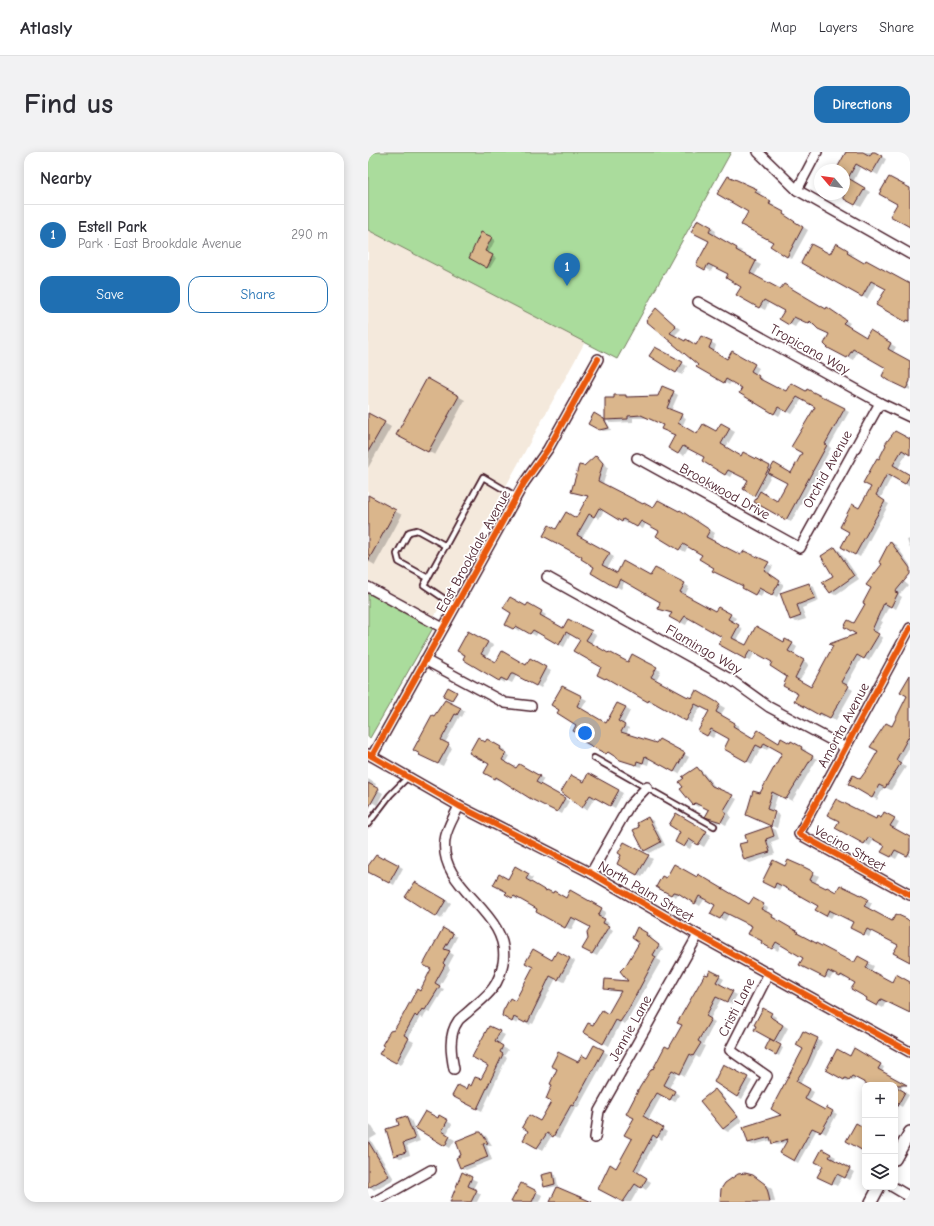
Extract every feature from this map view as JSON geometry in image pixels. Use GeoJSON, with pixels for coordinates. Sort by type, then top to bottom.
{"type":"FeatureCollection","features":[{"type":"Feature","properties":{"kind":"street"},"geometry":{"type":"LineString","coordinates":[[758,152],[797,190],[910,254]]}},
{"type":"Feature","properties":{"kind":"street"},"geometry":{"type":"LineString","coordinates":[[797,190],[817,152]]}},
{"type":"Feature","properties":{"kind":"street","name":"Tropicana Way"},"geometry":{"type":"LineString","coordinates":[[698,302],[880,403],[910,417]]}},
{"type":"Feature","properties":{"kind":"street","name":"East Brookdale Avenue"},"geometry":{"type":"LineString","coordinates":[[370,755],[517,497],[548,449],[598,360]]}},
{"type":"Feature","properties":{"kind":"street","name":"Orchid Avenue"},"geometry":{"type":"LineString","coordinates":[[800,548],[880,403]]}},
{"type":"Feature","properties":{"kind":"street","name":"Brookwood Drive"},"geometry":{"type":"LineString","coordinates":[[637,458],[800,548]]}},
{"type":"Feature","properties":{"kind":"street","name":"Flamingo Way"},"geometry":{"type":"LineString","coordinates":[[547,577],[730,679],[769,707],[844,748]]}},
{"type":"Feature","properties":{"kind":"street"},"geometry":{"type":"LineString","coordinates":[[368,587],[443,628]]}},
{"type":"Feature","properties":{"kind":"street","name":"Amorita Avenue"},"geometry":{"type":"LineString","coordinates":[[798,834],[910,628]]}},
{"type":"Feature","properties":{"kind":"street"},"geometry":{"type":"LineString","coordinates":[[425,660],[505,703],[530,706]]}},
{"type":"Feature","properties":{"kind":"street","name":"North Palm Street"},"geometry":{"type":"LineString","coordinates":[[370,755],[459,806],[590,873],[698,935],[910,1052]]}},
{"type":"Feature","properties":{"kind":"street"},"geometry":{"type":"LineString","coordinates":[[590,873],[629,806],[646,787]]}},
{"type":"Feature","properties":{"kind":"street"},"geometry":{"type":"LineString","coordinates":[[454,1069],[451,1050],[452,1037],[458,1021],[487,998],[498,981],[503,962],[503,946],[496,927],[455,877],[446,859],[445,840],[459,806]]}},
{"type":"Feature","properties":{"kind":"street","name":"Vecino Street"},"geometry":{"type":"LineString","coordinates":[[798,834],[910,895]]}},
{"type":"Feature","properties":{"kind":"street","name":"Jennie Lane"},"geometry":{"type":"LineString","coordinates":[[595,1138],[599,1111],[698,935]]}},
{"type":"Feature","properties":{"kind":"street","name":"Cristi Lane"},"geometry":{"type":"LineString","coordinates":[[752,1102],[767,1076],[730,1050],[769,973]]}},
{"type":"Feature","properties":{"kind":"street"},"geometry":{"type":"LineString","coordinates":[[898,1154],[910,1132]]}},
{"type":"Feature","properties":{"kind":"street"},"geometry":{"type":"LineString","coordinates":[[374,1202],[431,1170]]}},
{"type":"Feature","properties":{"kind":"street"},"geometry":{"type":"LineString","coordinates":[[871,1202],[877,1190]]}},
{"type":"Feature","properties":{"kind":"street"},"geometry":{"type":"LineString","coordinates":[[898,1190],[910,1196]]}},
{"type":"Feature","properties":{"kind":"lane"},"geometry":{"type":"LineString","coordinates":[[455,606],[424,585],[484,477],[517,497]]}},
{"type":"Feature","properties":{"kind":"lane"},"geometry":{"type":"LineString","coordinates":[[428,578],[399,562],[397,554],[409,532],[417,530],[446,546]]}},
{"type":"Feature","properties":{"kind":"lane"},"geometry":{"type":"LineString","coordinates":[[594,758],[714,826]]}},
{"type":"Feature","properties":{"kind":"lane"},"geometry":{"type":"LineString","coordinates":[[368,824],[390,795],[408,777]]}},
{"type":"Feature","properties":{"kind":"shaded area"},"geometry":{"type":"Polygon","coordinates":[[[368,230],[585,342],[434,617],[368,580],[368,230]]]}},
{"type":"Feature","properties":{"kind":"green space"},"geometry":{"type":"Polygon","coordinates":[[[368,152],[731,152],[617,359],[368,230],[368,152]]]}},
{"type":"Feature","properties":{"kind":"green space"},"geometry":{"type":"Polygon","coordinates":[[[368,592],[433,628],[370,738],[368,737],[368,592]]]}},
{"type":"Feature","properties":{"kind":"building"},"geometry":{"type":"Polygon","coordinates":[[[846,152],[863,152],[870,156],[872,152],[875,152],[882,156],[872,173],[856,164],[850,174],[850,164],[839,164],[846,152]]]}},
{"type":"Feature","properties":{"kind":"building"},"geometry":{"type":"Polygon","coordinates":[[[728,176],[757,189],[755,192],[771,201],[769,204],[784,212],[783,214],[803,227],[787,257],[770,246],[773,242],[741,225],[748,212],[717,194],[728,176]]]}},
{"type":"Feature","properties":{"kind":"building"},"geometry":{"type":"Polygon","coordinates":[[[889,177],[910,188],[910,227],[890,216],[897,204],[879,194],[889,177]]]}},
{"type":"Feature","properties":{"kind":"building"},"geometry":{"type":"Polygon","coordinates":[[[850,179],[865,188],[855,205],[846,200],[850,200],[850,179]]]}},
{"type":"Feature","properties":{"kind":"building"},"geometry":{"type":"Polygon","coordinates":[[[698,219],[712,227],[709,232],[756,261],[750,273],[780,289],[784,284],[826,309],[827,307],[846,320],[843,323],[866,337],[870,330],[891,343],[888,349],[910,361],[910,381],[906,389],[882,376],[886,368],[853,349],[847,358],[828,348],[824,344],[829,334],[818,329],[810,321],[809,324],[794,317],[789,325],[779,319],[784,311],[764,300],[759,308],[736,295],[741,287],[726,278],[728,274],[708,264],[705,270],[696,265],[709,241],[691,232],[698,219]]]}},
{"type":"Feature","properties":{"kind":"building"},"geometry":{"type":"Polygon","coordinates":[[[481,232],[492,237],[485,251],[493,255],[487,268],[469,258],[481,232]]]}},
{"type":"Feature","properties":{"kind":"building"},"geometry":{"type":"Polygon","coordinates":[[[836,243],[848,250],[847,253],[864,263],[866,260],[910,284],[910,321],[907,320],[906,322],[876,305],[886,289],[871,281],[862,297],[801,263],[811,244],[830,254],[836,243]]]}},
{"type":"Feature","properties":{"kind":"building"},"geometry":{"type":"Polygon","coordinates":[[[656,308],[676,326],[670,333],[685,341],[686,339],[696,345],[701,336],[712,341],[709,348],[727,359],[732,351],[755,364],[751,371],[759,376],[758,378],[777,388],[778,387],[786,391],[791,383],[806,391],[807,389],[845,408],[825,444],[827,445],[786,520],[754,502],[760,491],[777,501],[787,483],[768,473],[774,463],[791,473],[802,453],[791,447],[815,407],[797,397],[787,412],[778,407],[774,414],[739,393],[742,388],[726,379],[724,383],[696,367],[698,365],[646,321],[656,308]]]}},
{"type":"Feature","properties":{"kind":"building"},"geometry":{"type":"Polygon","coordinates":[[[655,347],[683,362],[676,373],[649,356],[655,347]]]}},
{"type":"Feature","properties":{"kind":"building"},"geometry":{"type":"Polygon","coordinates":[[[427,378],[459,396],[428,452],[396,435],[427,378]]]}},
{"type":"Feature","properties":{"kind":"building"},"geometry":{"type":"Polygon","coordinates":[[[662,386],[674,391],[667,408],[682,414],[678,423],[697,434],[703,424],[716,431],[721,423],[730,428],[721,444],[741,456],[743,452],[770,466],[754,496],[743,489],[748,480],[728,470],[725,475],[702,461],[704,457],[683,446],[678,454],[668,448],[675,435],[661,429],[663,425],[641,415],[628,416],[628,419],[605,420],[605,398],[614,398],[614,395],[626,395],[626,397],[658,396],[662,386]]]}},
{"type":"Feature","properties":{"kind":"building"},"geometry":{"type":"Polygon","coordinates":[[[368,413],[385,422],[368,452],[368,413]]]}},
{"type":"Feature","properties":{"kind":"building"},"geometry":{"type":"Polygon","coordinates":[[[594,413],[604,419],[609,428],[599,430],[588,424],[594,413]]]}},
{"type":"Feature","properties":{"kind":"building"},"geometry":{"type":"Polygon","coordinates":[[[895,431],[910,439],[910,455],[902,450],[893,465],[910,475],[905,484],[887,474],[876,495],[885,501],[855,555],[841,547],[849,532],[840,527],[852,504],[859,508],[871,487],[863,483],[877,458],[879,459],[886,445],[885,444],[895,431]]]}},
{"type":"Feature","properties":{"kind":"building"},"geometry":{"type":"Polygon","coordinates":[[[596,455],[603,463],[598,481],[653,508],[658,500],[679,511],[680,510],[710,530],[706,537],[741,555],[744,551],[769,562],[764,570],[780,581],[772,595],[759,588],[755,595],[742,588],[743,586],[712,571],[714,568],[699,559],[702,555],[683,544],[679,550],[656,536],[659,531],[641,521],[637,527],[623,519],[622,522],[599,508],[594,517],[589,514],[577,535],[610,553],[602,565],[617,573],[623,561],[650,576],[655,568],[685,583],[680,592],[715,611],[718,607],[731,614],[728,619],[739,625],[732,638],[746,645],[756,626],[784,642],[785,639],[793,643],[788,651],[804,660],[795,678],[811,687],[833,646],[829,644],[856,634],[844,627],[848,620],[854,623],[865,604],[863,603],[871,588],[866,585],[882,564],[879,562],[890,541],[910,568],[910,574],[895,592],[898,593],[891,607],[884,603],[872,630],[879,634],[864,659],[857,655],[841,682],[849,686],[830,718],[820,713],[819,715],[794,701],[798,694],[783,686],[787,677],[770,666],[772,662],[750,650],[745,659],[718,644],[722,637],[685,616],[680,623],[669,617],[672,613],[658,609],[660,602],[620,579],[616,587],[611,585],[591,573],[594,567],[581,559],[582,557],[543,536],[549,525],[556,529],[566,512],[576,518],[588,496],[571,492],[579,465],[584,466],[596,455]]]}},
{"type":"Feature","properties":{"kind":"building"},"geometry":{"type":"Polygon","coordinates":[[[368,495],[396,510],[368,561],[368,495]]]}},
{"type":"Feature","properties":{"kind":"building"},"geometry":{"type":"Polygon","coordinates":[[[835,547],[854,576],[830,593],[822,582],[833,576],[821,556],[835,547]]]}},
{"type":"Feature","properties":{"kind":"building"},"geometry":{"type":"Polygon","coordinates":[[[809,583],[815,598],[797,605],[801,616],[790,620],[780,593],[809,583]]]}},
{"type":"Feature","properties":{"kind":"building"},"geometry":{"type":"Polygon","coordinates":[[[510,597],[526,606],[528,603],[542,611],[540,615],[563,628],[568,619],[592,631],[586,640],[608,653],[609,652],[628,662],[632,654],[657,667],[651,677],[686,696],[692,698],[696,690],[720,704],[716,712],[735,723],[733,726],[753,738],[758,730],[779,743],[781,738],[790,743],[791,741],[802,747],[801,749],[813,756],[786,799],[772,792],[767,809],[775,812],[771,826],[746,815],[753,791],[760,793],[782,753],[764,743],[762,748],[756,745],[747,762],[724,749],[729,739],[711,729],[707,736],[698,731],[709,711],[695,704],[686,721],[649,700],[648,702],[606,678],[605,679],[597,675],[601,667],[573,651],[580,640],[566,632],[559,645],[533,630],[530,634],[516,626],[513,629],[505,625],[511,613],[503,608],[510,597]]]}},
{"type":"Feature","properties":{"kind":"building"},"geometry":{"type":"Polygon","coordinates":[[[468,631],[488,642],[481,654],[496,662],[502,651],[526,665],[530,658],[546,667],[536,686],[513,674],[511,674],[507,681],[501,678],[499,681],[463,659],[465,655],[457,651],[468,631]]]}},
{"type":"Feature","properties":{"kind":"building"},"geometry":{"type":"Polygon","coordinates":[[[910,675],[910,734],[896,760],[901,763],[885,788],[879,785],[872,798],[848,784],[853,775],[860,779],[878,751],[870,747],[886,723],[892,726],[907,696],[900,692],[910,675]]]}},
{"type":"Feature","properties":{"kind":"building"},"geometry":{"type":"Polygon","coordinates":[[[562,686],[582,696],[577,706],[606,723],[617,703],[626,707],[618,721],[625,725],[621,732],[656,743],[659,739],[685,753],[674,772],[645,756],[643,763],[637,761],[636,765],[620,760],[608,752],[606,754],[577,738],[579,734],[573,731],[576,725],[557,713],[559,710],[551,705],[562,686]]]}},
{"type":"Feature","properties":{"kind":"building"},"geometry":{"type":"Polygon","coordinates":[[[448,687],[457,692],[452,700],[443,696],[448,687]]]}},
{"type":"Feature","properties":{"kind":"building"},"geometry":{"type":"Polygon","coordinates":[[[445,700],[461,708],[457,715],[455,714],[441,740],[449,744],[438,764],[419,755],[420,754],[413,750],[432,715],[434,716],[445,700]]]}},
{"type":"Feature","properties":{"kind":"building"},"geometry":{"type":"Polygon","coordinates":[[[478,737],[485,742],[487,739],[501,747],[500,749],[506,753],[502,760],[516,768],[519,764],[540,776],[536,782],[565,798],[557,812],[531,799],[496,777],[495,779],[484,773],[489,764],[469,753],[478,737]]]}},
{"type":"Feature","properties":{"kind":"building"},"geometry":{"type":"Polygon","coordinates":[[[697,767],[712,786],[733,795],[724,810],[726,813],[721,822],[705,817],[709,810],[695,803],[693,805],[680,789],[683,787],[679,782],[684,778],[682,777],[697,767]]]}},
{"type":"Feature","properties":{"kind":"building"},"geometry":{"type":"Polygon","coordinates":[[[588,773],[619,790],[610,806],[590,795],[582,808],[561,792],[571,775],[584,782],[588,773]]]}},
{"type":"Feature","properties":{"kind":"building"},"geometry":{"type":"Polygon","coordinates":[[[368,783],[379,789],[368,809],[368,783]]]}},
{"type":"Feature","properties":{"kind":"building"},"geometry":{"type":"Polygon","coordinates":[[[836,799],[876,819],[877,816],[881,818],[884,812],[895,818],[890,826],[910,837],[910,851],[907,856],[895,850],[891,857],[881,852],[885,846],[869,837],[864,844],[835,828],[839,821],[827,815],[836,799]]]}},
{"type":"Feature","properties":{"kind":"building"},"geometry":{"type":"Polygon","coordinates":[[[676,813],[707,831],[698,845],[689,839],[684,847],[675,842],[680,832],[669,825],[676,813]]]}},
{"type":"Feature","properties":{"kind":"building"},"geometry":{"type":"Polygon","coordinates":[[[648,817],[661,842],[644,851],[633,830],[639,827],[637,823],[648,817]]]}},
{"type":"Feature","properties":{"kind":"building"},"geometry":{"type":"Polygon","coordinates":[[[771,826],[774,836],[766,839],[770,852],[744,860],[739,844],[747,842],[745,835],[771,826]]]}},
{"type":"Feature","properties":{"kind":"building"},"geometry":{"type":"Polygon","coordinates":[[[624,842],[649,855],[637,875],[617,864],[621,855],[618,853],[624,842]]]}},
{"type":"Feature","properties":{"kind":"building"},"geometry":{"type":"Polygon","coordinates":[[[376,855],[383,859],[384,857],[399,865],[389,883],[368,872],[368,866],[376,855]]]}},
{"type":"Feature","properties":{"kind":"building"},"geometry":{"type":"Polygon","coordinates":[[[773,860],[785,866],[788,860],[814,872],[810,880],[836,892],[840,885],[857,893],[868,899],[864,906],[892,921],[896,914],[907,919],[910,922],[910,962],[893,953],[898,945],[867,929],[864,935],[850,928],[853,922],[829,910],[826,916],[815,910],[818,906],[786,888],[776,883],[774,888],[762,882],[773,860]]]}},
{"type":"Feature","properties":{"kind":"building"},"geometry":{"type":"Polygon","coordinates":[[[674,864],[697,877],[698,874],[749,904],[753,898],[764,904],[761,909],[773,915],[772,917],[798,932],[797,933],[854,963],[858,956],[869,962],[866,968],[892,982],[896,974],[910,982],[910,1013],[881,999],[877,1006],[866,1000],[867,998],[851,989],[855,983],[841,975],[840,977],[828,971],[825,978],[799,965],[803,958],[776,942],[772,949],[761,943],[762,941],[748,934],[752,926],[724,912],[720,919],[710,914],[715,905],[699,896],[695,904],[678,893],[673,892],[671,895],[656,887],[662,876],[666,878],[674,864]]]}},
{"type":"Feature","properties":{"kind":"building"},"geometry":{"type":"Polygon","coordinates":[[[515,866],[529,874],[526,879],[546,891],[547,890],[553,893],[554,891],[566,898],[570,890],[602,908],[598,916],[605,919],[603,923],[609,926],[592,954],[582,949],[588,939],[587,932],[590,927],[571,917],[565,928],[536,912],[537,909],[514,896],[512,898],[505,894],[507,892],[493,885],[499,874],[508,879],[515,866]]]}},
{"type":"Feature","properties":{"kind":"building"},"geometry":{"type":"Polygon","coordinates":[[[415,882],[446,900],[436,917],[405,897],[415,882]]]}},
{"type":"Feature","properties":{"kind":"building"},"geometry":{"type":"Polygon","coordinates":[[[637,927],[647,933],[646,935],[659,945],[653,955],[656,957],[628,1010],[620,1022],[616,1020],[603,1044],[583,1032],[588,1023],[593,1025],[602,1010],[608,1014],[621,991],[604,989],[605,979],[628,981],[620,971],[626,965],[639,943],[632,938],[637,927]]]}},
{"type":"Feature","properties":{"kind":"building"},"geometry":{"type":"Polygon","coordinates":[[[443,928],[453,934],[444,949],[450,951],[443,963],[445,965],[435,983],[440,986],[425,1010],[422,1009],[417,1017],[415,1015],[404,1035],[409,1038],[396,1063],[379,1054],[384,1046],[382,1045],[390,1031],[394,1030],[417,989],[420,991],[431,969],[423,965],[443,928]]]}},
{"type":"Feature","properties":{"kind":"building"},"geometry":{"type":"Polygon","coordinates":[[[533,949],[552,960],[557,951],[570,958],[558,980],[550,976],[528,1022],[526,1021],[525,1023],[514,1017],[512,1022],[502,1016],[503,1011],[510,998],[515,1001],[533,967],[525,963],[533,949]]]}},
{"type":"Feature","properties":{"kind":"building"},"geometry":{"type":"Polygon","coordinates":[[[710,970],[720,975],[716,982],[733,991],[727,1002],[716,997],[706,1016],[711,1019],[698,1041],[701,1043],[693,1056],[690,1054],[680,1074],[672,1070],[664,1085],[675,1091],[670,1100],[657,1093],[643,1116],[663,1128],[657,1138],[653,1135],[634,1170],[647,1178],[641,1188],[635,1184],[623,1202],[598,1189],[610,1164],[616,1168],[632,1139],[624,1135],[634,1118],[626,1114],[640,1087],[652,1068],[653,1069],[665,1046],[669,1048],[682,1025],[677,1023],[705,974],[708,975],[710,970]]]}},
{"type":"Feature","properties":{"kind":"building"},"geometry":{"type":"Polygon","coordinates":[[[763,1008],[772,1013],[770,1016],[783,1025],[774,1041],[754,1030],[756,1026],[754,1025],[763,1008]]]}},
{"type":"Feature","properties":{"kind":"building"},"geometry":{"type":"Polygon","coordinates":[[[489,1026],[500,1031],[495,1041],[503,1046],[500,1052],[503,1054],[477,1109],[452,1096],[458,1085],[466,1089],[468,1084],[471,1086],[475,1077],[481,1079],[488,1066],[472,1057],[489,1026]]]}},
{"type":"Feature","properties":{"kind":"building"},"geometry":{"type":"Polygon","coordinates":[[[803,1031],[818,1038],[807,1064],[796,1081],[810,1089],[805,1099],[825,1110],[826,1107],[833,1111],[821,1132],[812,1128],[794,1161],[780,1153],[788,1139],[772,1144],[770,1137],[748,1143],[743,1127],[781,1115],[771,1109],[803,1049],[796,1045],[803,1031]]]}},
{"type":"Feature","properties":{"kind":"building"},"geometry":{"type":"Polygon","coordinates":[[[770,1039],[781,1045],[776,1055],[765,1049],[770,1039]]]}},
{"type":"Feature","properties":{"kind":"building"},"geometry":{"type":"Polygon","coordinates":[[[594,1045],[604,1050],[573,1106],[571,1105],[553,1137],[547,1133],[537,1148],[523,1140],[528,1131],[522,1127],[529,1115],[540,1121],[551,1102],[546,1099],[552,1085],[550,1084],[557,1069],[551,1066],[558,1052],[578,1062],[582,1055],[587,1058],[594,1045]]]}},
{"type":"Feature","properties":{"kind":"building"},"geometry":{"type":"Polygon","coordinates":[[[854,1048],[881,1064],[878,1069],[907,1085],[898,1085],[898,1082],[863,1082],[852,1076],[849,1080],[845,1078],[844,1080],[826,1070],[837,1049],[850,1056],[854,1048]]]}},
{"type":"Feature","properties":{"kind":"building"},"geometry":{"type":"Polygon","coordinates":[[[723,1064],[748,1077],[737,1097],[714,1082],[723,1064]]]}},
{"type":"Feature","properties":{"kind":"building"},"geometry":{"type":"Polygon","coordinates":[[[898,1088],[905,1092],[898,1105],[898,1088]]]}},
{"type":"Feature","properties":{"kind":"building"},"geometry":{"type":"Polygon","coordinates":[[[715,1089],[738,1117],[723,1129],[700,1101],[715,1089]]]}},
{"type":"Feature","properties":{"kind":"building"},"geometry":{"type":"Polygon","coordinates":[[[425,1111],[438,1118],[439,1115],[448,1120],[442,1131],[450,1136],[445,1146],[415,1128],[425,1111]]]}},
{"type":"Feature","properties":{"kind":"building"},"geometry":{"type":"Polygon","coordinates":[[[406,1116],[415,1139],[403,1143],[406,1152],[394,1156],[386,1129],[399,1125],[397,1119],[406,1116]]]}},
{"type":"Feature","properties":{"kind":"building"},"geometry":{"type":"Polygon","coordinates":[[[856,1123],[862,1126],[862,1150],[846,1141],[856,1123]]]}},
{"type":"Feature","properties":{"kind":"building"},"geometry":{"type":"Polygon","coordinates":[[[481,1132],[488,1143],[483,1144],[488,1157],[460,1168],[456,1158],[461,1155],[456,1141],[481,1132]]]}},
{"type":"Feature","properties":{"kind":"building"},"geometry":{"type":"Polygon","coordinates":[[[368,1141],[389,1176],[368,1188],[368,1141]]]}},
{"type":"Feature","properties":{"kind":"building"},"geometry":{"type":"Polygon","coordinates":[[[822,1149],[831,1154],[829,1157],[850,1168],[845,1178],[837,1174],[832,1184],[817,1177],[823,1166],[815,1162],[822,1149]]]}},
{"type":"Feature","properties":{"kind":"building"},"geometry":{"type":"Polygon","coordinates":[[[462,1172],[472,1177],[468,1186],[477,1190],[471,1202],[450,1202],[462,1172]]]}},
{"type":"Feature","properties":{"kind":"building"},"geometry":{"type":"Polygon","coordinates":[[[553,1172],[555,1184],[544,1187],[541,1175],[553,1172]]]}},
{"type":"Feature","properties":{"kind":"building"},"geometry":{"type":"Polygon","coordinates":[[[745,1173],[753,1175],[765,1184],[770,1202],[720,1202],[721,1189],[725,1183],[738,1174],[745,1173]]]}},
{"type":"Feature","properties":{"kind":"building"},"geometry":{"type":"Polygon","coordinates":[[[521,1183],[537,1191],[532,1202],[511,1202],[521,1183]]]}},
{"type":"Feature","properties":{"kind":"building"},"geometry":{"type":"Polygon","coordinates":[[[557,1187],[592,1202],[550,1202],[557,1187]]]}},
{"type":"Feature","properties":{"kind":"cycle path"},"geometry":{"type":"LineString","coordinates":[[372,756],[524,483],[548,449],[598,359]]}},
{"type":"Feature","properties":{"kind":"cycle path"},"geometry":{"type":"LineString","coordinates":[[910,628],[799,834],[910,895]]}},
{"type":"Feature","properties":{"kind":"cycle path"},"geometry":{"type":"LineString","coordinates":[[368,754],[459,806],[591,873],[698,935],[910,1052]]}},
{"type":"Feature","properties":{"kind":"place","name":"Estell Park"},"geometry":{"type":"Point","coordinates":[567,286]}}]}
